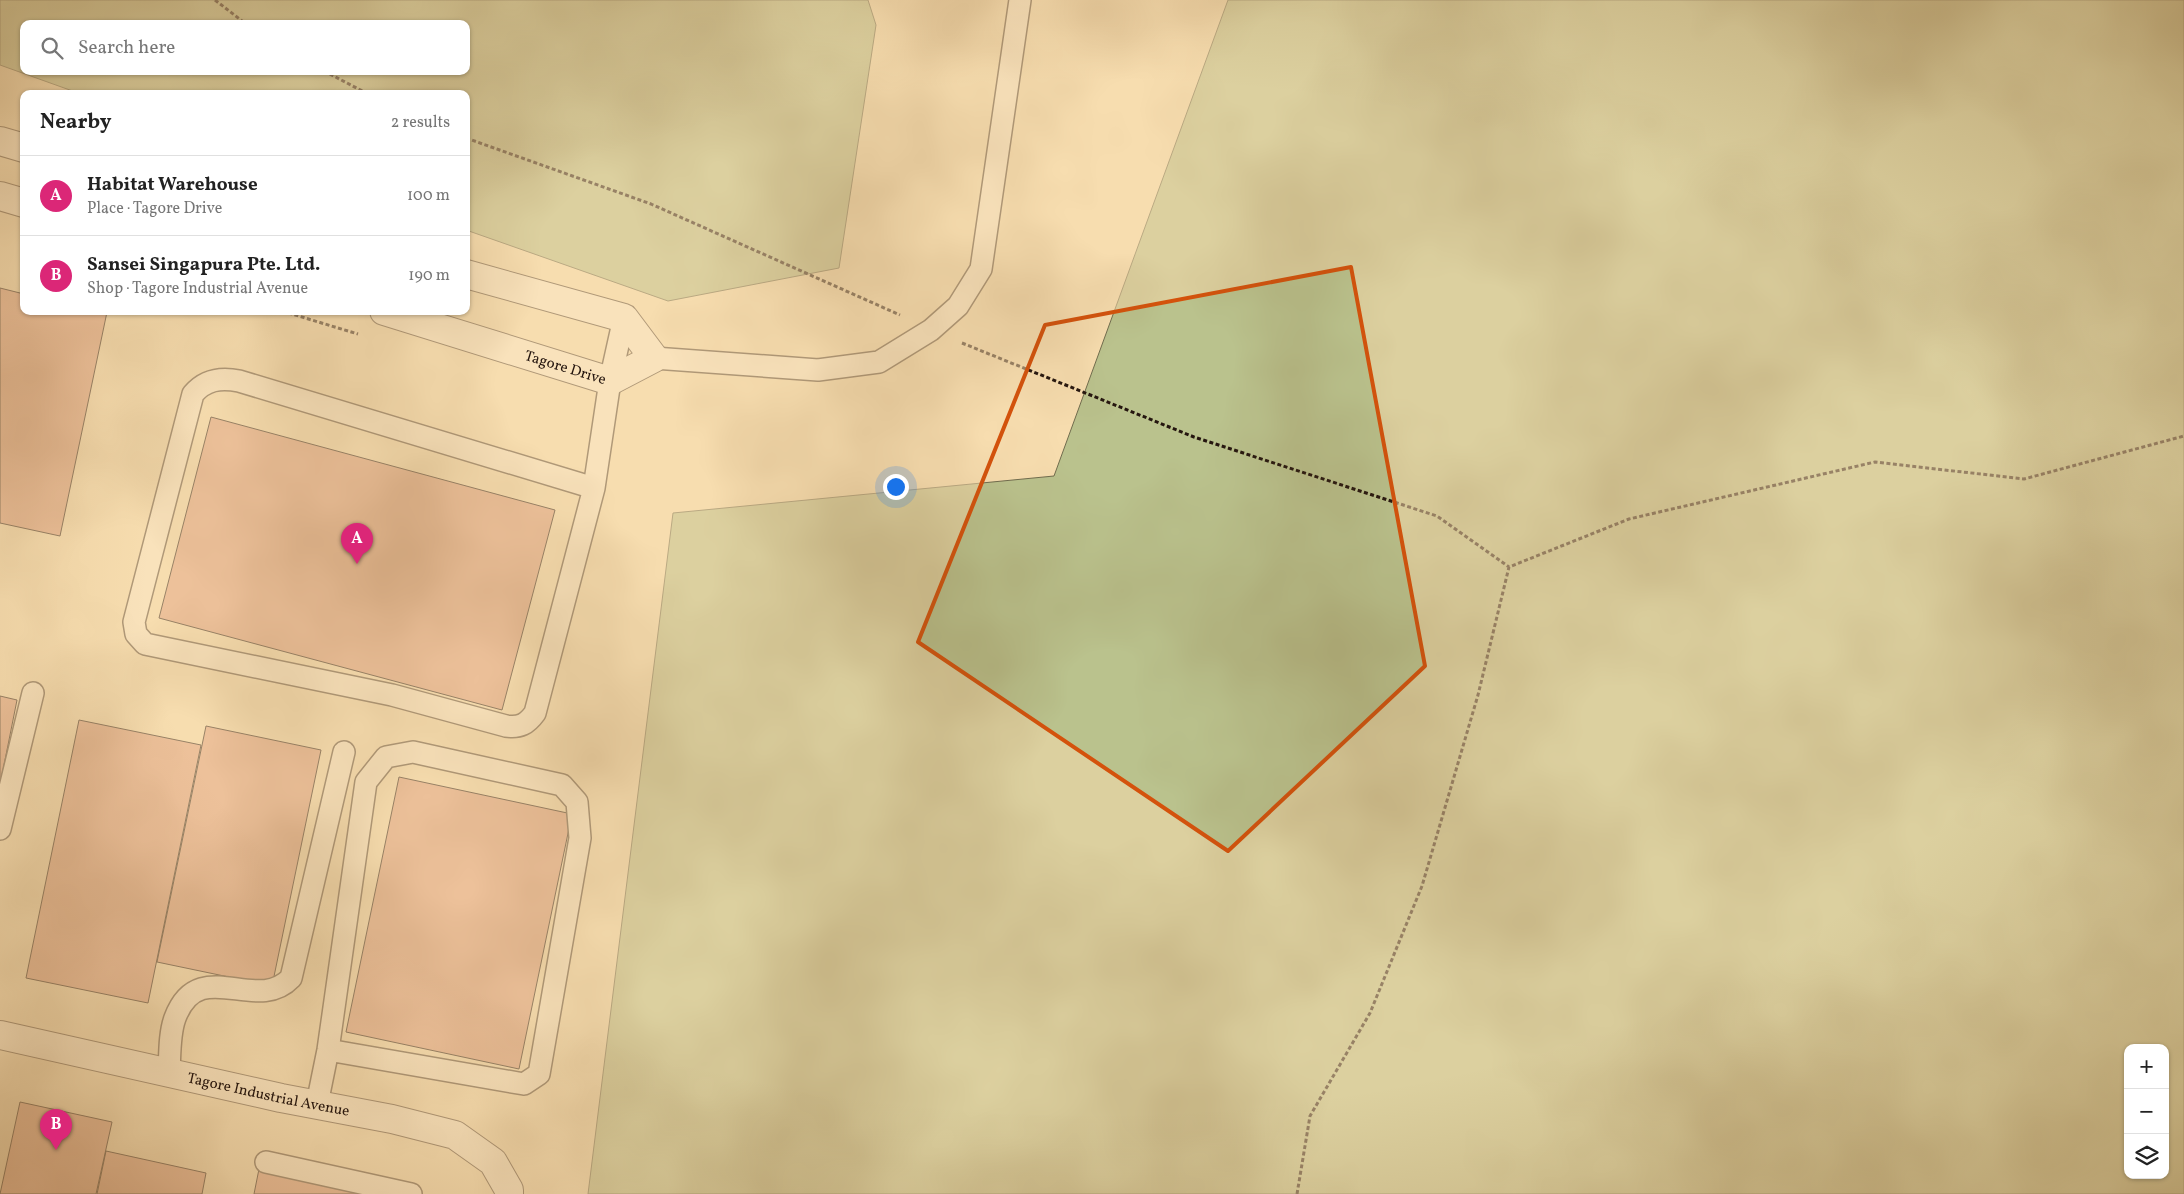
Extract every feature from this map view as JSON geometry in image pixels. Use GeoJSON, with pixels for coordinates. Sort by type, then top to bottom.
{"type":"FeatureCollection","features":[{"type":"Feature","properties":{"kind":"street"},"geometry":{"type":"LineString","coordinates":[[0,141],[20,147]]}},
{"type":"Feature","properties":{"kind":"street"},"geometry":{"type":"LineString","coordinates":[[0,196],[20,202]]}},
{"type":"Feature","properties":{"kind":"street"},"geometry":{"type":"LineString","coordinates":[[470,275],[624,318],[654,358]]}},
{"type":"Feature","properties":{"kind":"street","name":"Tagore Drive"},"geometry":{"type":"LineString","coordinates":[[397,315],[610,381],[654,358]]}},
{"type":"Feature","properties":{"kind":"street","name":"Tagore Industrial Avenue"},"geometry":{"type":"LineString","coordinates":[[0,1035],[392,1119],[455,1135],[493,1162],[509,1190],[509,1194]]}},
{"type":"Feature","properties":{"kind":"lane"},"geometry":{"type":"LineString","coordinates":[[654,358],[818,370],[879,362],[932,330],[958,306],[981,269],[1020,0]]}},
{"type":"Feature","properties":{"kind":"lane"},"geometry":{"type":"LineString","coordinates":[[594,488],[239,381],[226,378],[213,380],[201,385],[193,394],[134,622],[136,634],[145,644],[392,695],[515,728],[528,722],[534,713],[594,488],[610,381],[624,318]]}},
{"type":"Feature","properties":{"kind":"lane"},"geometry":{"type":"LineString","coordinates":[[0,829],[33,693]]}},
{"type":"Feature","properties":{"kind":"lane"},"geometry":{"type":"LineString","coordinates":[[169,1072],[174,1020],[183,1003],[193,992],[209,986],[235,990],[273,990],[284,985],[291,978],[344,752]]}},
{"type":"Feature","properties":{"kind":"lane"},"geometry":{"type":"LineString","coordinates":[[317,1104],[328,1050],[366,782],[386,757],[413,752],[562,785],[577,802],[580,838],[539,1074],[524,1084],[328,1050]]}},
{"type":"Feature","properties":{"kind":"lane"},"geometry":{"type":"LineString","coordinates":[[266,1162],[410,1194]]}},
{"type":"Feature","properties":{"kind":"path"},"geometry":{"type":"LineString","coordinates":[[215,0],[241,20]]}},
{"type":"Feature","properties":{"kind":"path"},"geometry":{"type":"LineString","coordinates":[[332,75],[360,90]]}},
{"type":"Feature","properties":{"kind":"path"},"geometry":{"type":"LineString","coordinates":[[470,139],[651,204],[887,308],[932,330],[1194,437],[1437,516],[1509,567]]}},
{"type":"Feature","properties":{"kind":"path"},"geometry":{"type":"LineString","coordinates":[[1509,567],[1629,519],[1875,462],[2024,479],[2184,436]]}},
{"type":"Feature","properties":{"kind":"path"},"geometry":{"type":"LineString","coordinates":[[1297,1194],[1310,1116],[1370,1013],[1422,886],[1478,695],[1509,567]]}},
{"type":"Feature","properties":{"kind":"highlighted area"},"geometry":{"type":"Polygon","coordinates":[[[1351,267],[1425,666],[1228,851],[918,642],[1045,325],[1351,267]]]}},
{"type":"Feature","properties":{"kind":"green space"},"geometry":{"type":"Polygon","coordinates":[[[0,0],[868,0],[876,25],[839,268],[668,301],[470,231],[470,90],[70,90],[28,75],[470,75],[470,20],[20,20],[20,72],[0,65],[0,0]]]}},
{"type":"Feature","properties":{"kind":"green space"},"geometry":{"type":"Polygon","coordinates":[[[1228,0],[2184,0],[2184,1194],[588,1194],[673,513],[1054,476],[1228,0]]]}},
{"type":"Feature","properties":{"kind":"building"},"geometry":{"type":"Polygon","coordinates":[[[0,288],[20,293],[20,315],[106,315],[60,536],[0,523],[0,288]]]}},
{"type":"Feature","properties":{"kind":"building"},"geometry":{"type":"Polygon","coordinates":[[[211,417],[555,510],[502,710],[159,618],[211,417]]]}},
{"type":"Feature","properties":{"kind":"building"},"geometry":{"type":"Polygon","coordinates":[[[0,696],[17,700],[0,785],[0,696]]]}},
{"type":"Feature","properties":{"kind":"building"},"geometry":{"type":"Polygon","coordinates":[[[79,720],[201,745],[148,1003],[26,978],[79,720]]]}},
{"type":"Feature","properties":{"kind":"building"},"geometry":{"type":"Polygon","coordinates":[[[206,726],[321,750],[272,986],[157,962],[206,726]]]}},
{"type":"Feature","properties":{"kind":"building"},"geometry":{"type":"Polygon","coordinates":[[[399,777],[572,814],[519,1069],[346,1032],[399,777]]]}},
{"type":"Feature","properties":{"kind":"building"},"geometry":{"type":"Polygon","coordinates":[[[20,1102],[112,1122],[96,1194],[0,1194],[20,1102]]]}},
{"type":"Feature","properties":{"kind":"building"},"geometry":{"type":"Polygon","coordinates":[[[106,1151],[206,1173],[202,1194],[97,1194],[106,1151]]]}},
{"type":"Feature","properties":{"kind":"building"},"geometry":{"type":"Polygon","coordinates":[[[259,1169],[372,1194],[254,1194],[259,1169]]]}},
{"type":"Feature","properties":{"kind":"place","name":"Habitat Warehouse"},"geometry":{"type":"Point","coordinates":[357,564]}},
{"type":"Feature","properties":{"kind":"place","name":"Sansei Singapura Pte. Ltd."},"geometry":{"type":"Point","coordinates":[56,1150]}}]}
